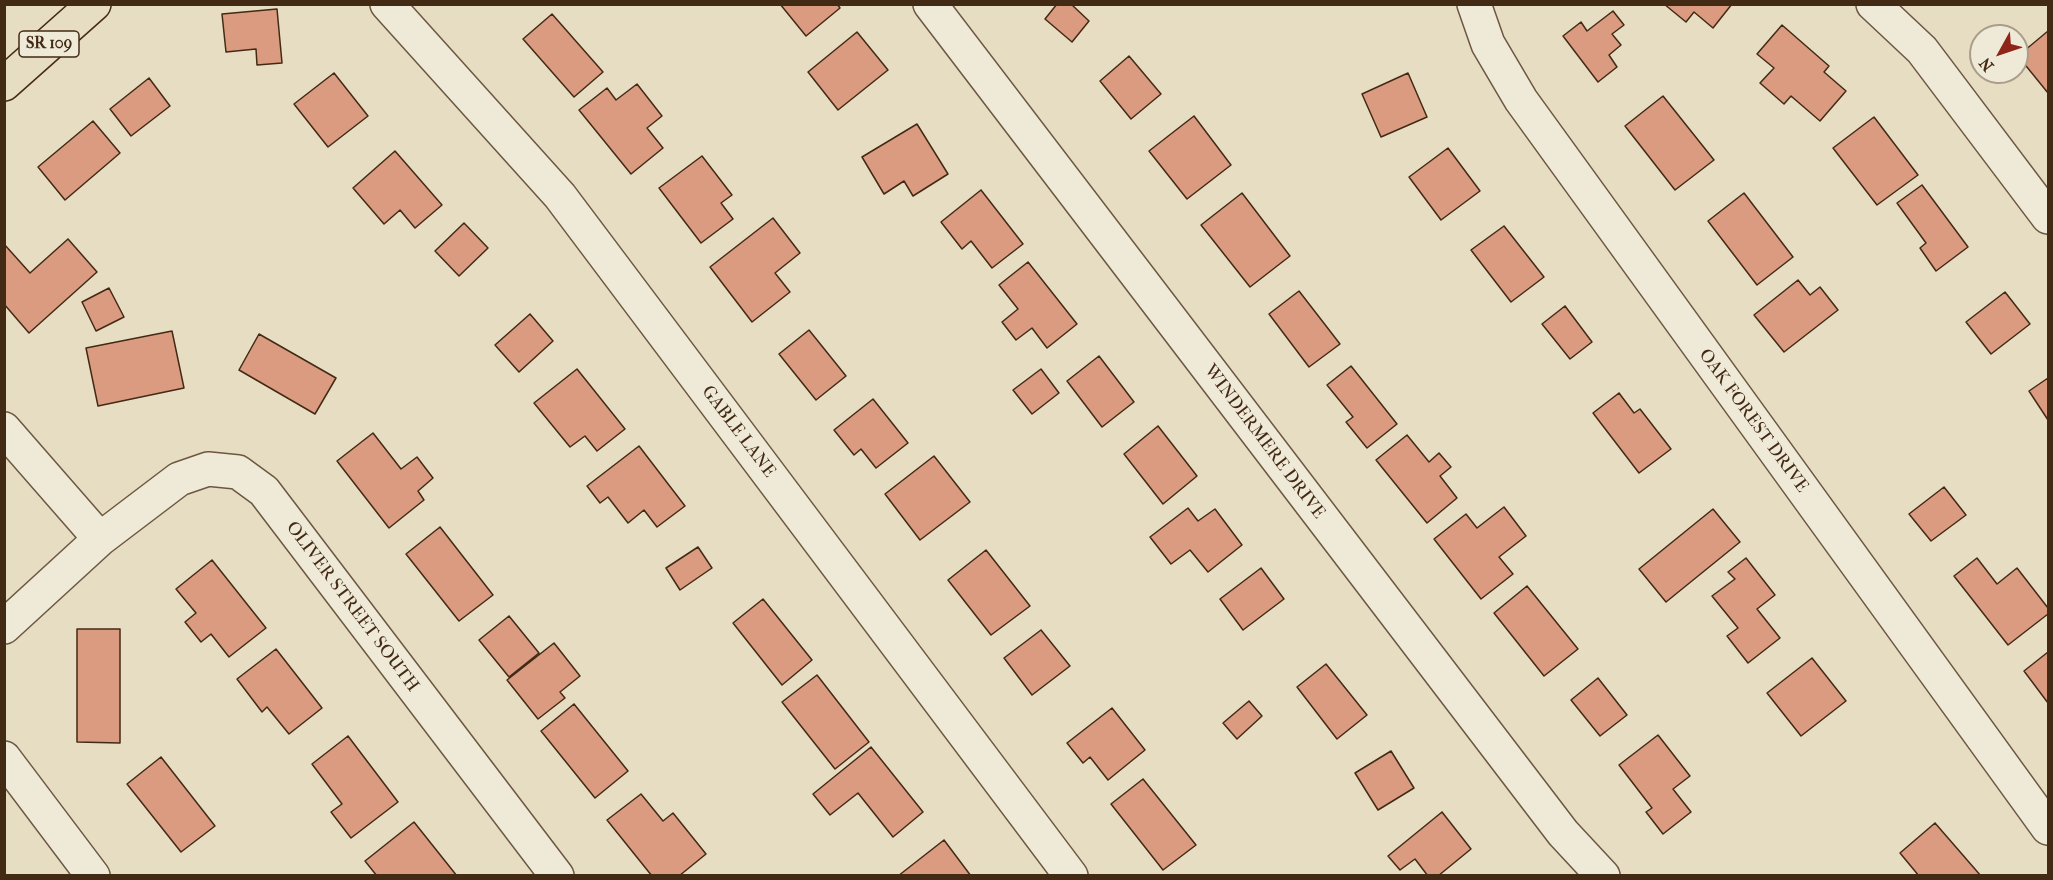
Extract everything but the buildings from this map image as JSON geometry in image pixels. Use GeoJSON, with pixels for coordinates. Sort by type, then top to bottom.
{"type":"FeatureCollection","features":[{"type":"Feature","properties":{"kind":"main road","name":"SR 109"},"geometry":{"type":"LineString","coordinates":[[4,84],[94,4]]}},
{"type":"Feature","properties":{"kind":"street","name":"GABLE LANE"},"geometry":{"type":"LineString","coordinates":[[387,4],[561,196],[1071,876]]}},
{"type":"Feature","properties":{"kind":"street","name":"WINDERMERE DRIVE"},"geometry":{"type":"LineString","coordinates":[[930,4],[1563,833],[1602,876]]}},
{"type":"Feature","properties":{"kind":"street","name":"OAK FOREST DRIVE"},"geometry":{"type":"LineString","coordinates":[[1474,4],[1488,44],[1521,100],[2049,828]]}},
{"type":"Feature","properties":{"kind":"street"},"geometry":{"type":"LineString","coordinates":[[1873,4],[1922,50],[2049,217]]}},
{"type":"Feature","properties":{"kind":"street"},"geometry":{"type":"LineString","coordinates":[[4,429],[100,539]]}},
{"type":"Feature","properties":{"kind":"street","name":"OLIVER STREET SOUTH"},"geometry":{"type":"LineString","coordinates":[[4,627],[100,539],[179,479],[208,469],[238,472],[264,491],[557,876]]}},
{"type":"Feature","properties":{"kind":"street"},"geometry":{"type":"LineString","coordinates":[[4,758],[93,876]]}}]}
